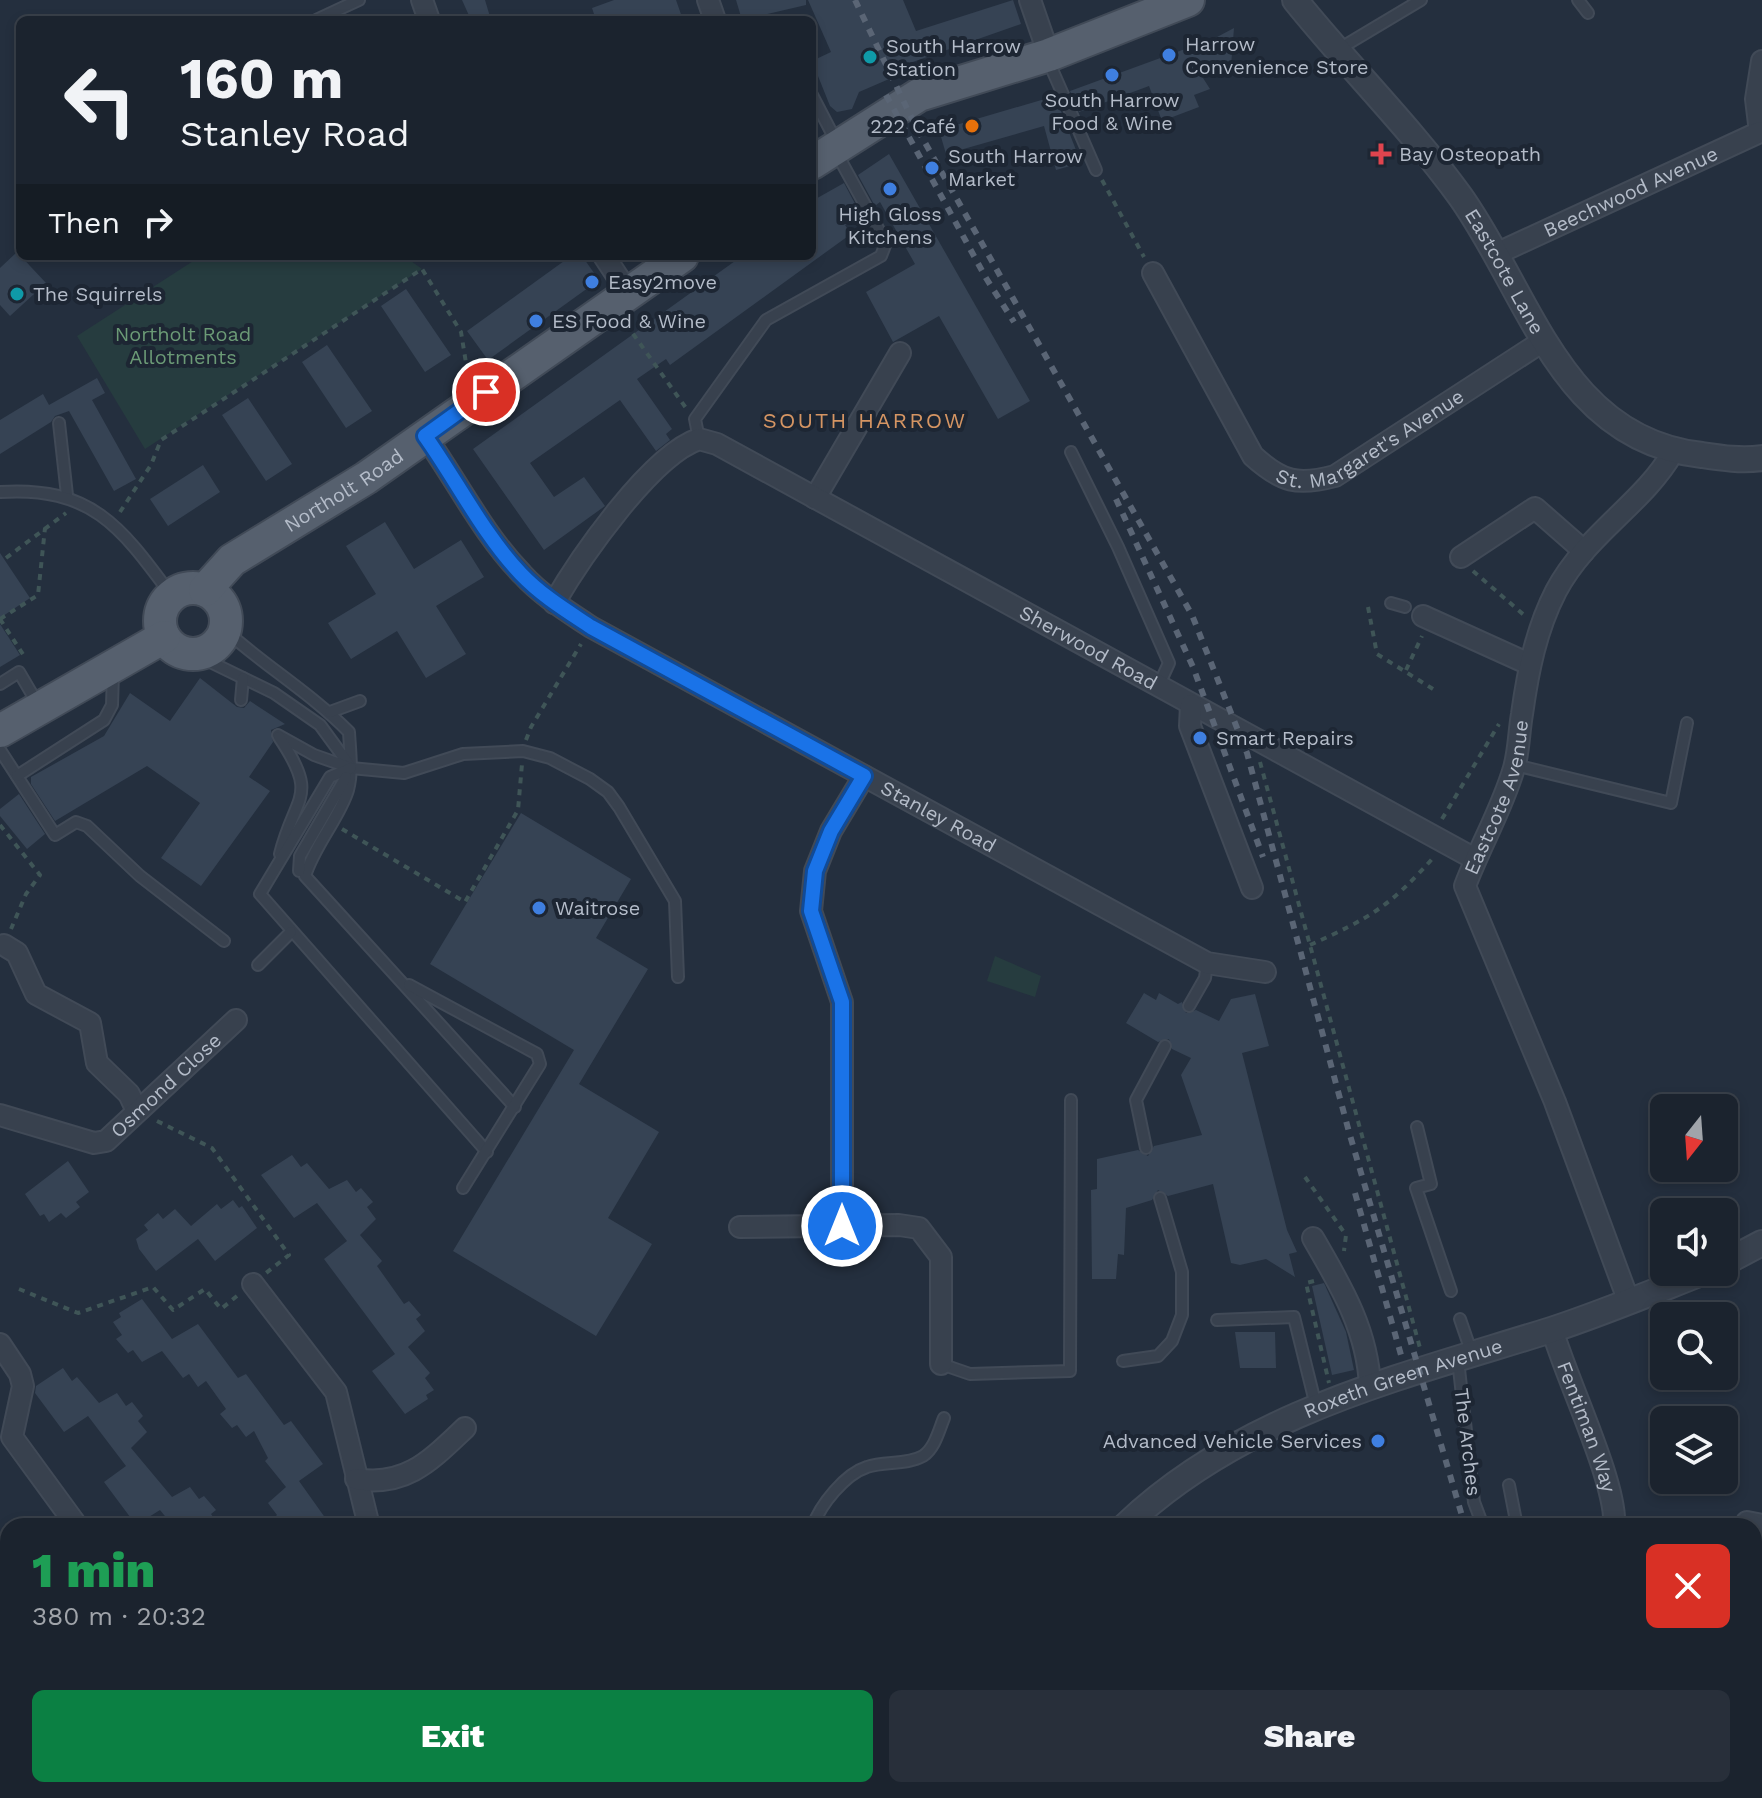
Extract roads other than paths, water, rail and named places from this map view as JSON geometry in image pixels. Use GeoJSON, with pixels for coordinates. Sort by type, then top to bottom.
{"type":"FeatureCollection","features":[{"type":"Feature","properties":{"kind":"main road"},"geometry":{"type":"LineString","coordinates":[[823,153],[919,95],[1047,55],[1188,0]]}},
{"type":"Feature","properties":{"kind":"main road","name":"Northolt Road"},"geometry":{"type":"LineString","coordinates":[[205,590],[232,560],[366,478],[676,260]]}},
{"type":"Feature","properties":{"kind":"main road"},"geometry":{"type":"LineString","coordinates":[[187,589],[205,590],[222,605],[225,630],[210,650],[196,655],[172,647],[164,637],[160,614],[172,596],[187,589]]}},
{"type":"Feature","properties":{"kind":"main road"},"geometry":{"type":"LineString","coordinates":[[0,731],[164,637]]}},
{"type":"Feature","properties":{"kind":"street"},"geometry":{"type":"LineString","coordinates":[[1030,0],[1047,55]]}},
{"type":"Feature","properties":{"kind":"street","name":"Eastcote Lane"},"geometry":{"type":"LineString","coordinates":[[1295,0],[1458,194],[1498,253],[1543,341],[1572,385],[1624,428],[1673,452],[1746,460],[1762,458]]}},
{"type":"Feature","properties":{"kind":"street"},"geometry":{"type":"LineString","coordinates":[[1761,133],[1756,99],[1762,61]]}},
{"type":"Feature","properties":{"kind":"street","name":"Beechwood Avenue"},"geometry":{"type":"LineString","coordinates":[[1498,253],[1761,133]]}},
{"type":"Feature","properties":{"kind":"street"},"geometry":{"type":"LineString","coordinates":[[607,260],[629,294]]}},
{"type":"Feature","properties":{"kind":"street","name":"St. Margaret's Avenue"},"geometry":{"type":"LineString","coordinates":[[1153,273],[1253,456],[1275,476],[1307,483],[1335,476],[1543,341]]}},
{"type":"Feature","properties":{"kind":"street"},"geometry":{"type":"LineString","coordinates":[[815,498],[900,353]]}},
{"type":"Feature","properties":{"kind":"street"},"geometry":{"type":"LineString","coordinates":[[554,603],[578,561],[671,452],[697,429]]}},
{"type":"Feature","properties":{"kind":"street","name":"Sherwood Road"},"geometry":{"type":"LineString","coordinates":[[697,429],[717,444],[1475,859]]}},
{"type":"Feature","properties":{"kind":"street","name":"Stanley Road"},"geometry":{"type":"LineString","coordinates":[[425,436],[491,537],[522,575],[554,603],[591,627],[1207,963],[1265,972]]}},
{"type":"Feature","properties":{"kind":"street","name":"Eastcote Avenue"},"geometry":{"type":"LineString","coordinates":[[1629,1302],[1555,1102],[1465,886],[1496,819],[1515,765],[1529,664],[1539,628],[1557,589],[1608,522],[1659,476],[1673,452]]}},
{"type":"Feature","properties":{"kind":"street"},"geometry":{"type":"LineString","coordinates":[[1461,557],[1535,508],[1584,551]]}},
{"type":"Feature","properties":{"kind":"street"},"geometry":{"type":"LineString","coordinates":[[1419,614],[1529,664]]}},
{"type":"Feature","properties":{"kind":"street"},"geometry":{"type":"LineString","coordinates":[[1191,705],[1190,726],[1252,888]]}},
{"type":"Feature","properties":{"kind":"street"},"geometry":{"type":"LineString","coordinates":[[842,1226],[842,1002],[811,911],[815,871],[831,831],[864,776]]}},
{"type":"Feature","properties":{"kind":"street"},"geometry":{"type":"LineString","coordinates":[[4,945],[17,953],[25,965],[36,994],[90,1023],[97,1063],[129,1094],[137,1111]]}},
{"type":"Feature","properties":{"kind":"street","name":"Osmond Close"},"geometry":{"type":"LineString","coordinates":[[0,1115],[94,1143],[106,1141],[236,1020]]}},
{"type":"Feature","properties":{"kind":"street"},"geometry":{"type":"LineString","coordinates":[[740,1227],[919,1228],[941,1257],[941,1364]]}},
{"type":"Feature","properties":{"kind":"street"},"geometry":{"type":"LineString","coordinates":[[1313,1238],[1334,1275],[1368,1353],[1370,1387]]}},
{"type":"Feature","properties":{"kind":"street"},"geometry":{"type":"LineString","coordinates":[[1738,1256],[1762,1243]]}},
{"type":"Feature","properties":{"kind":"street"},"geometry":{"type":"LineString","coordinates":[[253,1284],[336,1392],[367,1518]]}},
{"type":"Feature","properties":{"kind":"street","name":"Roxeth Green Avenue"},"geometry":{"type":"LineString","coordinates":[[1135,1518],[1209,1459],[1325,1404],[1552,1329],[1669,1286]]}},
{"type":"Feature","properties":{"kind":"street","name":"Fentiman Way"},"geometry":{"type":"LineString","coordinates":[[1552,1329],[1615,1518]]}},
{"type":"Feature","properties":{"kind":"street"},"geometry":{"type":"LineString","coordinates":[[0,1344],[20,1374],[23,1386],[12,1437],[71,1518]]}},
{"type":"Feature","properties":{"kind":"street"},"geometry":{"type":"LineString","coordinates":[[356,1479],[379,1483],[398,1479],[437,1454],[465,1428]]}},
{"type":"Feature","properties":{"kind":"lane"},"geometry":{"type":"LineString","coordinates":[[325,16],[359,0]]}},
{"type":"Feature","properties":{"kind":"lane"},"geometry":{"type":"LineString","coordinates":[[1337,50],[1421,0]]}},
{"type":"Feature","properties":{"kind":"lane"},"geometry":{"type":"LineString","coordinates":[[1578,0],[1588,13]]}},
{"type":"Feature","properties":{"kind":"lane"},"geometry":{"type":"LineString","coordinates":[[1047,55],[1096,170]]}},
{"type":"Feature","properties":{"kind":"lane"},"geometry":{"type":"LineString","coordinates":[[697,429],[766,320],[881,256],[886,243],[823,153],[816,116]]}},
{"type":"Feature","properties":{"kind":"lane"},"geometry":{"type":"LineString","coordinates":[[59,423],[67,495]]}},
{"type":"Feature","properties":{"kind":"lane"},"geometry":{"type":"LineString","coordinates":[[1071,452],[1118,547],[1169,663],[1158,687]]}},
{"type":"Feature","properties":{"kind":"lane"},"geometry":{"type":"LineString","coordinates":[[0,492],[36,490],[67,495],[81,502],[112,524],[172,596]]}},
{"type":"Feature","properties":{"kind":"lane"},"geometry":{"type":"LineString","coordinates":[[1391,603],[1419,614]]}},
{"type":"Feature","properties":{"kind":"lane"},"geometry":{"type":"LineString","coordinates":[[225,630],[253,656],[330,712],[349,732],[351,768],[347,792],[302,874]]}},
{"type":"Feature","properties":{"kind":"lane"},"geometry":{"type":"LineString","coordinates":[[196,655],[274,693],[320,725],[351,768]]}},
{"type":"Feature","properties":{"kind":"lane"},"geometry":{"type":"LineString","coordinates":[[17,776],[104,720],[112,705],[113,664]]}},
{"type":"Feature","properties":{"kind":"lane"},"geometry":{"type":"LineString","coordinates":[[0,684],[19,672],[40,707]]}},
{"type":"Feature","properties":{"kind":"lane"},"geometry":{"type":"LineString","coordinates":[[241,700],[243,678]]}},
{"type":"Feature","properties":{"kind":"lane"},"geometry":{"type":"LineString","coordinates":[[330,712],[360,701]]}},
{"type":"Feature","properties":{"kind":"lane"},"geometry":{"type":"LineString","coordinates":[[1515,765],[1671,803],[1687,723]]}},
{"type":"Feature","properties":{"kind":"lane"},"geometry":{"type":"LineString","coordinates":[[278,866],[304,787],[298,765],[278,735],[314,755],[351,768],[404,773],[463,754],[523,751],[550,758],[581,773],[608,792],[675,901],[678,977]]}},
{"type":"Feature","properties":{"kind":"lane"},"geometry":{"type":"LineString","coordinates":[[0,750],[55,835],[76,822],[87,826],[140,876],[224,941]]}},
{"type":"Feature","properties":{"kind":"lane"},"geometry":{"type":"LineString","coordinates":[[351,768],[330,777],[260,894],[487,1152]]}},
{"type":"Feature","properties":{"kind":"lane"},"geometry":{"type":"LineString","coordinates":[[302,874],[300,856],[351,768]]}},
{"type":"Feature","properties":{"kind":"lane"},"geometry":{"type":"LineString","coordinates":[[278,866],[302,874],[515,1107]]}},
{"type":"Feature","properties":{"kind":"lane"},"geometry":{"type":"LineString","coordinates":[[258,965],[291,932]]}},
{"type":"Feature","properties":{"kind":"lane"},"geometry":{"type":"LineString","coordinates":[[1189,1006],[1205,978],[1207,963]]}},
{"type":"Feature","properties":{"kind":"lane"},"geometry":{"type":"LineString","coordinates":[[400,981],[537,1054],[540,1064],[463,1188]]}},
{"type":"Feature","properties":{"kind":"lane"},"geometry":{"type":"LineString","coordinates":[[1146,1148],[1136,1100],[1165,1046]]}},
{"type":"Feature","properties":{"kind":"lane"},"geometry":{"type":"LineString","coordinates":[[941,1364],[970,1374],[1070,1371],[1071,1100]]}},
{"type":"Feature","properties":{"kind":"lane"},"geometry":{"type":"LineString","coordinates":[[1417,1127],[1431,1184],[1416,1188],[1451,1291]]}},
{"type":"Feature","properties":{"kind":"lane"},"geometry":{"type":"LineString","coordinates":[[1123,1361],[1158,1356],[1172,1341],[1182,1315],[1182,1272],[1160,1198]]}},
{"type":"Feature","properties":{"kind":"lane"},"geometry":{"type":"LineString","coordinates":[[1217,1320],[1294,1317],[1325,1404]]}},
{"type":"Feature","properties":{"kind":"lane","name":"The Arches"},"geometry":{"type":"LineString","coordinates":[[1460,1319],[1474,1502],[1480,1518]]}},
{"type":"Feature","properties":{"kind":"lane"},"geometry":{"type":"LineString","coordinates":[[817,1518],[824,1504],[854,1474],[867,1467],[921,1457],[931,1449],[944,1418]]}},
{"type":"Feature","properties":{"kind":"lane"},"geometry":{"type":"LineString","coordinates":[[1509,1485],[1515,1518]]}},
{"type":"Feature","properties":{"kind":"railway"},"geometry":{"type":"LineString","coordinates":[[855,0],[915,125],[1192,615],[1247,753],[1349,1132],[1463,1518]]}},
{"type":"Feature","properties":{"kind":"railway"},"geometry":{"type":"LineString","coordinates":[[886,95],[986,278],[1014,322]]}},
{"type":"Feature","properties":{"kind":"railway"},"geometry":{"type":"LineString","coordinates":[[1116,499],[1193,667],[1263,857]]}},
{"type":"Feature","properties":{"kind":"railway"},"geometry":{"type":"LineString","coordinates":[[1355,1193],[1403,1362]]}},
{"type":"Feature","properties":{"kind":"place","name":"Harrow Convenience Store"},"geometry":{"type":"Point","coordinates":[1169,55]}},
{"type":"Feature","properties":{"kind":"place","name":"South Harrow Station"},"geometry":{"type":"Point","coordinates":[870,57]}},
{"type":"Feature","properties":{"kind":"place","name":"South Harrow Food & Wine"},"geometry":{"type":"Point","coordinates":[1112,75]}},
{"type":"Feature","properties":{"kind":"place","name":"222 Café"},"geometry":{"type":"Point","coordinates":[972,126]}},
{"type":"Feature","properties":{"kind":"place","name":"Bay Osteopath"},"geometry":{"type":"Point","coordinates":[1381,154]}},
{"type":"Feature","properties":{"kind":"place","name":"South Harrow Market"},"geometry":{"type":"Point","coordinates":[932,168]}},
{"type":"Feature","properties":{"kind":"place","name":"High Gloss Kitchens"},"geometry":{"type":"Point","coordinates":[890,189]}},
{"type":"Feature","properties":{"kind":"place","name":"Easy2move"},"geometry":{"type":"Point","coordinates":[592,282]}},
{"type":"Feature","properties":{"kind":"place","name":"The Squirrels"},"geometry":{"type":"Point","coordinates":[17,294]}},
{"type":"Feature","properties":{"kind":"place","name":"ES Food & Wine"},"geometry":{"type":"Point","coordinates":[536,321]}},
{"type":"Feature","properties":{"kind":"place","name":"Smart Repairs"},"geometry":{"type":"Point","coordinates":[1200,738]}},
{"type":"Feature","properties":{"kind":"place","name":"Waitrose"},"geometry":{"type":"Point","coordinates":[539,908]}},
{"type":"Feature","properties":{"kind":"place","name":"Advanced Vehicle Services"},"geometry":{"type":"Point","coordinates":[1378,1441]}},
{"type":"Feature","properties":{"kind":"district","name":"SOUTH HARROW"},"geometry":{"type":"Point","coordinates":[865,420]}},
{"type":"Feature","properties":{"kind":"park label","name":"Northolt Road Allotments"},"geometry":{"type":"Point","coordinates":[183,346]}}]}
